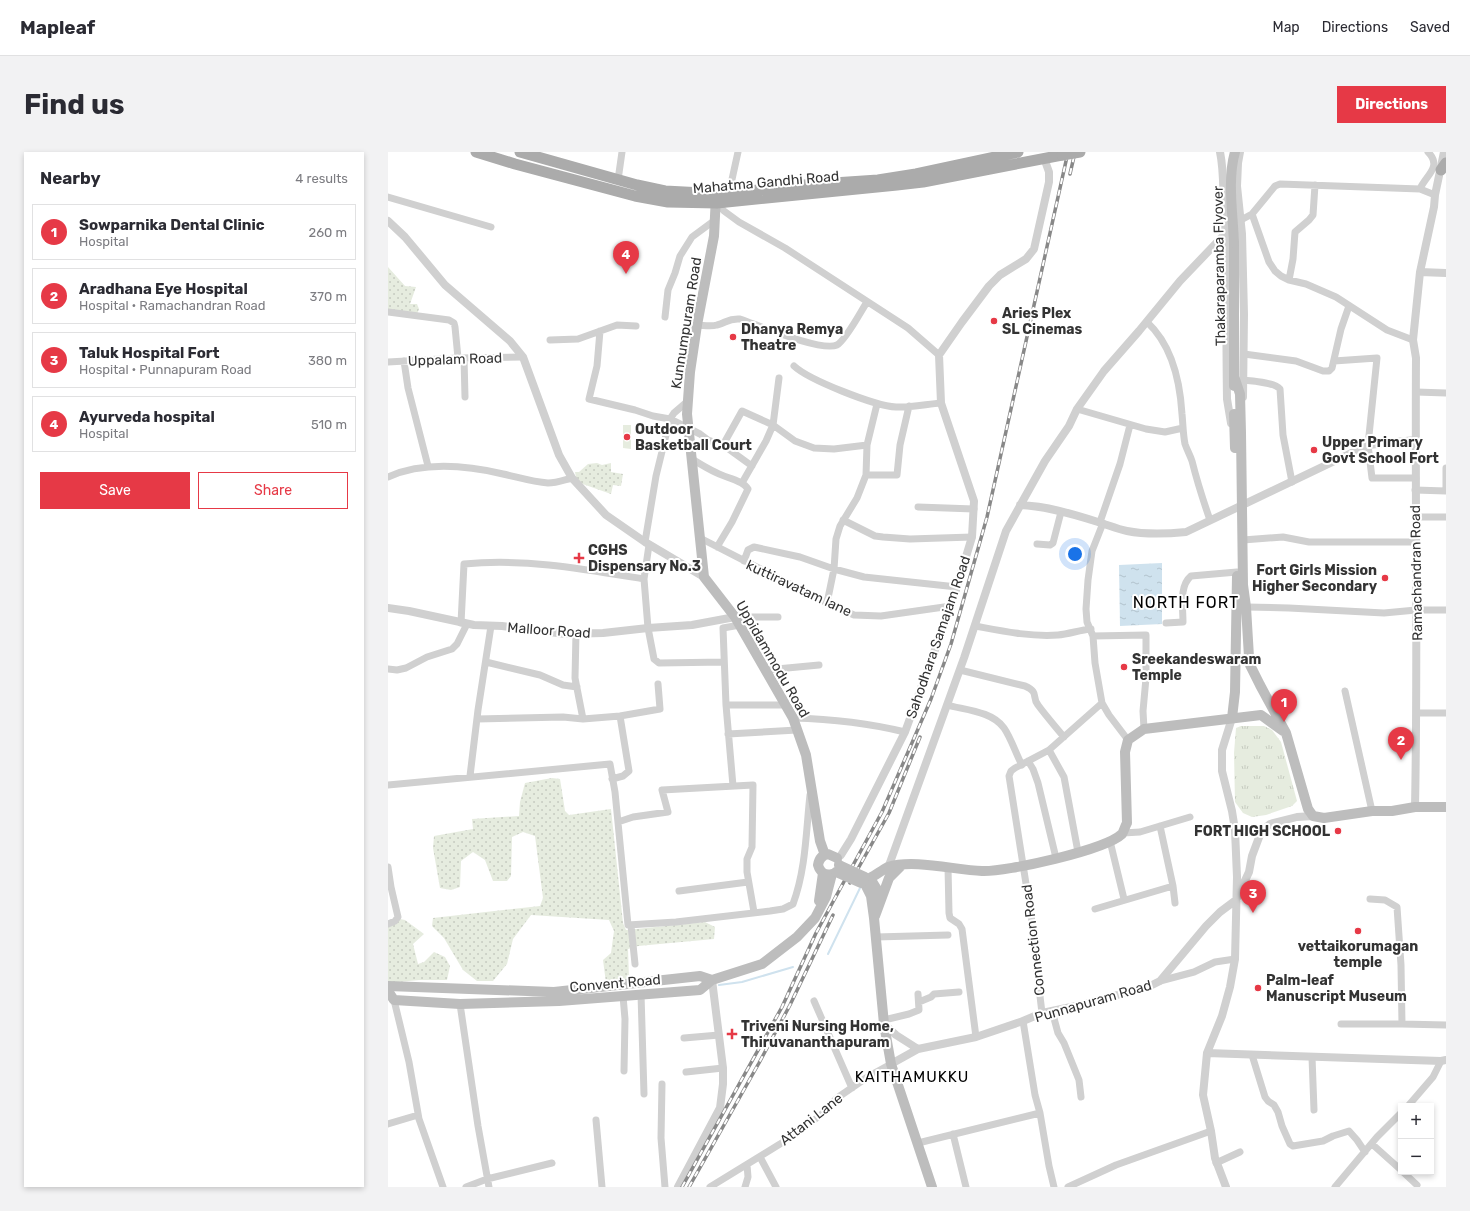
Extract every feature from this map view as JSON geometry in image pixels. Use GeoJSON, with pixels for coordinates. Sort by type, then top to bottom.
{"type":"FeatureCollection","features":[{"type":"Feature","properties":{"kind":"main road","name":"Mahatma Gandhi Road"},"geometry":{"type":"LineString","coordinates":[[476,152],[515,164],[651,199],[684,203],[716,198],[923,177],[1047,155],[1062,155],[1081,152]]}},
{"type":"Feature","properties":{"kind":"main road","name":"Mahatma Gandhi Road"},"geometry":{"type":"LineString","coordinates":[[520,152],[618,180],[665,191],[716,198],[729,193],[804,185],[923,177],[1018,152]]}},
{"type":"Feature","properties":{"kind":"main road","name":"Thakaraparamba Flyover"},"geometry":{"type":"LineString","coordinates":[[1234,152],[1232,160],[1232,185],[1239,380],[1233,397],[1238,436],[1239,506]]}},
{"type":"Feature","properties":{"kind":"main road","name":"Kunnumpuram Road"},"geometry":{"type":"LineString","coordinates":[[704,577],[688,428],[688,401],[697,325],[714,236],[716,198]]}},
{"type":"Feature","properties":{"kind":"main road"},"geometry":{"type":"LineString","coordinates":[[1239,506],[1242,540],[1242,585],[1246,608],[1250,664],[1286,733],[1308,809],[1313,816],[1324,818],[1372,811],[1392,811],[1415,807],[1446,807]]}},
{"type":"Feature","properties":{"kind":"main road"},"geometry":{"type":"LineString","coordinates":[[1232,718],[1235,692],[1235,612],[1239,506]]}},
{"type":"Feature","properties":{"kind":"main road","name":"Uppidammodu Road"},"geometry":{"type":"LineString","coordinates":[[704,577],[738,621],[794,718],[806,756],[811,784],[822,857],[818,865],[833,868]]}},
{"type":"Feature","properties":{"kind":"main road"},"geometry":{"type":"LineString","coordinates":[[867,881],[888,868],[902,865],[948,867],[981,871],[1024,867],[1078,852],[1110,841],[1123,833],[1127,823],[1125,752],[1128,740],[1144,729],[1261,715],[1286,733]]}},
{"type":"Feature","properties":{"kind":"main road"},"geometry":{"type":"LineString","coordinates":[[822,857],[831,854],[833,868],[867,881],[878,891],[880,900]]}},
{"type":"Feature","properties":{"kind":"main road"},"geometry":{"type":"LineString","coordinates":[[874,918],[889,878],[902,865]]}},
{"type":"Feature","properties":{"kind":"main road","name":"Convent Road"},"geometry":{"type":"LineString","coordinates":[[390,994],[460,1004],[559,1001],[700,990],[712,983],[762,964],[797,937],[815,918],[820,893],[833,868]]}},
{"type":"Feature","properties":{"kind":"main road"},"geometry":{"type":"LineString","coordinates":[[867,881],[889,878]]}},
{"type":"Feature","properties":{"kind":"main road"},"geometry":{"type":"LineString","coordinates":[[867,881],[874,918],[884,1022],[891,1064],[932,1187]]}},
{"type":"Feature","properties":{"kind":"main road"},"geometry":{"type":"LineString","coordinates":[[390,994],[554,992],[700,976],[712,983]]}},
{"type":"Feature","properties":{"kind":"street"},"geometry":{"type":"LineString","coordinates":[[618,180],[622,152]]}},
{"type":"Feature","properties":{"kind":"street"},"geometry":{"type":"LineString","coordinates":[[729,193],[738,152]]}},
{"type":"Feature","properties":{"kind":"street"},"geometry":{"type":"LineString","coordinates":[[1220,152],[1223,168],[1225,237],[1227,399],[1238,436]]}},
{"type":"Feature","properties":{"kind":"street"},"geometry":{"type":"LineString","coordinates":[[1240,152],[1237,186],[1241,220],[1244,354],[1239,380],[1273,385],[1278,387],[1280,390],[1283,435],[1292,482]]}},
{"type":"Feature","properties":{"kind":"street"},"geometry":{"type":"LineString","coordinates":[[1420,189],[1423,182],[1432,173],[1434,167],[1434,159],[1428,152]]}},
{"type":"Feature","properties":{"kind":"street","name":"Ramachandran Road"},"geometry":{"type":"LineString","coordinates":[[1415,807],[1417,713],[1415,517],[1416,358],[1414,340],[1420,272],[1434,207],[1435,195],[1443,167],[1444,152]]}},
{"type":"Feature","properties":{"kind":"street"},"geometry":{"type":"LineString","coordinates":[[716,198],[724,211],[739,222],[785,248],[908,328],[939,355],[989,286],[1000,275],[1026,259],[1034,249],[1049,182],[1047,155]]}},
{"type":"Feature","properties":{"kind":"street"},"geometry":{"type":"LineString","coordinates":[[889,878],[888,868],[960,670],[1006,531],[1077,410],[1104,371],[1147,322],[1180,281],[1223,236],[1225,237],[1241,220],[1252,214],[1275,186],[1285,184],[1420,189],[1435,195]]}},
{"type":"Feature","properties":{"kind":"street"},"geometry":{"type":"LineString","coordinates":[[1289,280],[1293,259],[1295,232],[1309,220],[1312,215],[1315,185]]}},
{"type":"Feature","properties":{"kind":"street"},"geometry":{"type":"LineString","coordinates":[[388,197],[491,227]]}},
{"type":"Feature","properties":{"kind":"street"},"geometry":{"type":"LineString","coordinates":[[1252,214],[1269,262],[1275,271],[1281,276],[1289,280],[1306,284],[1336,297],[1387,330],[1414,340]]}},
{"type":"Feature","properties":{"kind":"street"},"geometry":{"type":"LineString","coordinates":[[665,317],[668,290],[680,256],[692,237],[715,220]]}},
{"type":"Feature","properties":{"kind":"street","name":"Uppidammodu Road"},"geometry":{"type":"LineString","coordinates":[[388,221],[405,237],[446,285],[510,341],[522,357],[559,455],[572,478],[606,514],[647,543],[704,577]]}},
{"type":"Feature","properties":{"kind":"street"},"geometry":{"type":"LineString","coordinates":[[1420,272],[1446,273]]}},
{"type":"Feature","properties":{"kind":"street"},"geometry":{"type":"LineString","coordinates":[[697,325],[719,325],[726,320],[740,318],[812,344],[830,346],[838,344],[845,338],[867,302]]}},
{"type":"Feature","properties":{"kind":"street"},"geometry":{"type":"LineString","coordinates":[[1244,354],[1296,361],[1329,371],[1332,368],[1349,306]]}},
{"type":"Feature","properties":{"kind":"street"},"geometry":{"type":"LineString","coordinates":[[388,312],[449,320],[454,323],[461,358],[465,397]]}},
{"type":"Feature","properties":{"kind":"street"},"geometry":{"type":"LineString","coordinates":[[1147,322],[1156,330],[1163,340],[1173,364],[1180,389],[1182,428],[1186,445],[1210,520]]}},
{"type":"Feature","properties":{"kind":"street"},"geometry":{"type":"LineString","coordinates":[[550,340],[578,339],[617,325],[636,326]]}},
{"type":"Feature","properties":{"kind":"street"},"geometry":{"type":"LineString","coordinates":[[600,331],[597,366],[589,399],[635,410],[652,416],[670,419],[708,440],[723,445],[752,466]]}},
{"type":"Feature","properties":{"kind":"street","name":"Sahodhara Samajam Road"},"geometry":{"type":"LineString","coordinates":[[833,868],[851,839],[905,732],[951,606],[972,537],[974,501],[941,403],[939,355]]}},
{"type":"Feature","properties":{"kind":"street","name":"Uppalam Road"},"geometry":{"type":"LineString","coordinates":[[388,362],[461,358],[522,357]]}},
{"type":"Feature","properties":{"kind":"street"},"geometry":{"type":"LineString","coordinates":[[1334,361],[1374,358],[1368,445],[1372,478],[1416,478]]}},
{"type":"Feature","properties":{"kind":"street"},"geometry":{"type":"LineString","coordinates":[[404,361],[408,388],[428,466]]}},
{"type":"Feature","properties":{"kind":"street"},"geometry":{"type":"LineString","coordinates":[[794,366],[809,376],[877,404],[896,408],[941,403]]}},
{"type":"Feature","properties":{"kind":"street"},"geometry":{"type":"LineString","coordinates":[[742,483],[766,441],[773,425],[779,378]]}},
{"type":"Feature","properties":{"kind":"street"},"geometry":{"type":"LineString","coordinates":[[1416,392],[1446,393]]}},
{"type":"Feature","properties":{"kind":"street"},"geometry":{"type":"LineString","coordinates":[[688,401],[670,419],[656,476],[644,579],[648,628],[654,659],[659,664],[724,662]]}},
{"type":"Feature","properties":{"kind":"street"},"geometry":{"type":"LineString","coordinates":[[827,603],[834,569],[836,539],[843,520],[857,498],[866,475],[867,445],[877,404]]}},
{"type":"Feature","properties":{"kind":"street"},"geometry":{"type":"LineString","coordinates":[[866,475],[897,475],[900,445],[909,406]]}},
{"type":"Feature","properties":{"kind":"street"},"geometry":{"type":"LineString","coordinates":[[1077,410],[1130,425],[1164,432],[1182,428]]}},
{"type":"Feature","properties":{"kind":"street"},"geometry":{"type":"LineString","coordinates":[[723,445],[742,411],[773,425],[795,441],[814,448],[867,445]]}},
{"type":"Feature","properties":{"kind":"street"},"geometry":{"type":"LineString","coordinates":[[1128,740],[1102,703],[1092,632],[1087,622],[1086,615],[1088,580],[1092,551],[1120,464],[1130,425]]}},
{"type":"Feature","properties":{"kind":"street"},"geometry":{"type":"LineString","coordinates":[[1020,505],[1034,506],[1061,512],[1126,531],[1144,534],[1186,532],[1368,445],[1415,440]]}},
{"type":"Feature","properties":{"kind":"street"},"geometry":{"type":"LineString","coordinates":[[692,459],[717,473],[742,483],[747,487],[748,491],[732,522],[716,547]]}},
{"type":"Feature","properties":{"kind":"street"},"geometry":{"type":"LineString","coordinates":[[388,477],[428,466],[487,470],[536,482],[549,483],[572,478]]}},
{"type":"Feature","properties":{"kind":"street"},"geometry":{"type":"LineString","coordinates":[[1415,490],[1446,491],[1446,468]]}},
{"type":"Feature","properties":{"kind":"street"},"geometry":{"type":"LineString","coordinates":[[918,507],[974,509]]}},
{"type":"Feature","properties":{"kind":"street"},"geometry":{"type":"LineString","coordinates":[[1037,544],[1050,545],[1053,543],[1061,512]]}},
{"type":"Feature","properties":{"kind":"street"},"geometry":{"type":"LineString","coordinates":[[1415,517],[1446,517]]}},
{"type":"Feature","properties":{"kind":"street"},"geometry":{"type":"LineString","coordinates":[[843,520],[876,536],[883,537],[972,537]]}},
{"type":"Feature","properties":{"kind":"street"},"geometry":{"type":"LineString","coordinates":[[1242,540],[1283,537],[1309,542],[1416,542]]}},
{"type":"Feature","properties":{"kind":"street","name":"kuttiravatam lane"},"geometry":{"type":"LineString","coordinates":[[700,538],[847,613],[867,616],[881,616],[951,606]]}},
{"type":"Feature","properties":{"kind":"street"},"geometry":{"type":"LineString","coordinates":[[744,561],[748,550],[754,547],[800,557],[834,569],[864,577],[957,587]]}},
{"type":"Feature","properties":{"kind":"street"},"geometry":{"type":"LineString","coordinates":[[388,669],[398,670],[406,668],[427,657],[452,649],[458,644],[464,624],[464,564],[488,561],[540,563],[644,579]]}},
{"type":"Feature","properties":{"kind":"street"},"geometry":{"type":"LineString","coordinates":[[1166,623],[1183,622],[1184,586],[1186,580],[1191,576],[1237,572]]}},
{"type":"Feature","properties":{"kind":"street","name":"Malloor Road"},"geometry":{"type":"LineString","coordinates":[[388,608],[410,611],[464,624],[502,626],[565,634],[603,633],[738,621]]}},
{"type":"Feature","properties":{"kind":"street"},"geometry":{"type":"LineString","coordinates":[[1246,608],[1289,608],[1384,613],[1416,610],[1446,610]]}},
{"type":"Feature","properties":{"kind":"street"},"geometry":{"type":"LineString","coordinates":[[733,786],[726,705],[723,628],[738,621],[778,617]]}},
{"type":"Feature","properties":{"kind":"street"},"geometry":{"type":"LineString","coordinates":[[470,776],[491,626]]}},
{"type":"Feature","properties":{"kind":"street"},"geometry":{"type":"LineString","coordinates":[[975,626],[1012,633],[1049,635],[1092,632],[1146,635],[1146,678],[1143,711],[1144,729]]}},
{"type":"Feature","properties":{"kind":"street"},"geometry":{"type":"LineString","coordinates":[[576,633],[575,663],[577,687],[583,719]]}},
{"type":"Feature","properties":{"kind":"street"},"geometry":{"type":"LineString","coordinates":[[486,662],[540,675],[563,685],[577,687]]}},
{"type":"Feature","properties":{"kind":"street"},"geometry":{"type":"LineString","coordinates":[[766,670],[819,664]]}},
{"type":"Feature","properties":{"kind":"street"},"geometry":{"type":"LineString","coordinates":[[960,670],[1032,689],[1035,695],[1036,704],[1064,737]]}},
{"type":"Feature","properties":{"kind":"street"},"geometry":{"type":"LineString","coordinates":[[477,719],[563,717],[583,719],[620,716],[660,708],[658,684]]}},
{"type":"Feature","properties":{"kind":"street"},"geometry":{"type":"LineString","coordinates":[[1345,691],[1372,811]]}},
{"type":"Feature","properties":{"kind":"street","name":"Connection Road"},"geometry":{"type":"LineString","coordinates":[[1042,1013],[1036,948],[1009,779],[1011,771],[1049,750],[1102,703]]}},
{"type":"Feature","properties":{"kind":"street"},"geometry":{"type":"LineString","coordinates":[[726,705],[786,705]]}},
{"type":"Feature","properties":{"kind":"street"},"geometry":{"type":"LineString","coordinates":[[947,705],[982,713],[999,722],[1004,728],[1025,763],[1033,769],[1038,783],[1056,858]]}},
{"type":"Feature","properties":{"kind":"street"},"geometry":{"type":"LineString","coordinates":[[1417,713],[1446,713]]}},
{"type":"Feature","properties":{"kind":"street"},"geometry":{"type":"LineString","coordinates":[[612,779],[623,776],[629,771],[620,716]]}},
{"type":"Feature","properties":{"kind":"street"},"geometry":{"type":"LineString","coordinates":[[794,718],[858,723],[905,732]]}},
{"type":"Feature","properties":{"kind":"street"},"geometry":{"type":"LineString","coordinates":[[1226,1187],[1216,1163],[1203,1095],[1207,1053],[1222,1016],[1230,987],[1235,959],[1237,864],[1235,830],[1222,771],[1222,750],[1232,718]]}},
{"type":"Feature","properties":{"kind":"street"},"geometry":{"type":"LineString","coordinates":[[728,734],[797,730]]}},
{"type":"Feature","properties":{"kind":"street"},"geometry":{"type":"LineString","coordinates":[[1049,750],[1064,777],[1078,852]]}},
{"type":"Feature","properties":{"kind":"street"},"geometry":{"type":"LineString","coordinates":[[388,785],[470,776],[610,764],[618,822],[628,925],[631,925],[635,964]]}},
{"type":"Feature","properties":{"kind":"street"},"geometry":{"type":"LineString","coordinates":[[631,925],[676,922],[783,909],[793,904],[800,882],[804,859],[811,784]]}},
{"type":"Feature","properties":{"kind":"street"},"geometry":{"type":"LineString","coordinates":[[618,822],[633,817],[668,812],[662,790],[753,785],[752,847],[747,864],[748,882],[754,912]]}},
{"type":"Feature","properties":{"kind":"street"},"geometry":{"type":"LineString","coordinates":[[1236,900],[1248,872],[1261,832],[1270,824],[1297,817],[1313,816]]}},
{"type":"Feature","properties":{"kind":"street"},"geometry":{"type":"LineString","coordinates":[[1123,833],[1140,832],[1190,817]]}},
{"type":"Feature","properties":{"kind":"street"},"geometry":{"type":"LineString","coordinates":[[1160,826],[1173,886],[1175,903]]}},
{"type":"Feature","properties":{"kind":"street"},"geometry":{"type":"LineString","coordinates":[[1110,841],[1124,899]]}},
{"type":"Feature","properties":{"kind":"street"},"geometry":{"type":"LineString","coordinates":[[388,867],[389,887],[398,917],[395,921],[388,924]]}},
{"type":"Feature","properties":{"kind":"street"},"geometry":{"type":"LineString","coordinates":[[948,867],[949,913],[950,918],[959,924],[962,929],[976,1037]]}},
{"type":"Feature","properties":{"kind":"street"},"geometry":{"type":"LineString","coordinates":[[679,891],[748,882]]}},
{"type":"Feature","properties":{"kind":"street"},"geometry":{"type":"LineString","coordinates":[[1095,909],[1124,899],[1173,886]]}},
{"type":"Feature","properties":{"kind":"street"},"geometry":{"type":"LineString","coordinates":[[1370,899],[1385,900],[1397,907],[1401,965],[1402,1024]]}},
{"type":"Feature","properties":{"kind":"street","name":"Punnapuram Road"},"geometry":{"type":"LineString","coordinates":[[891,1064],[918,1049],[976,1037],[1024,1021],[1042,1013],[1082,1005],[1150,986],[1160,981],[1206,926],[1220,912],[1236,900]]}},
{"type":"Feature","properties":{"kind":"street"},"geometry":{"type":"LineString","coordinates":[[876,938],[948,935]]}},
{"type":"Feature","properties":{"kind":"street"},"geometry":{"type":"LineString","coordinates":[[1160,981],[1194,972],[1215,962],[1235,959]]}},
{"type":"Feature","properties":{"kind":"street"},"geometry":{"type":"LineString","coordinates":[[678,1187],[720,1108],[724,1084],[716,1006],[712,983]]}},
{"type":"Feature","properties":{"kind":"street"},"geometry":{"type":"LineString","coordinates":[[918,1049],[896,1035],[884,1022],[919,1010],[918,998],[931,997],[934,994],[959,992]]}},
{"type":"Feature","properties":{"kind":"street"},"geometry":{"type":"LineString","coordinates":[[390,994],[398,1013],[418,1115],[443,1187]]}},
{"type":"Feature","properties":{"kind":"street"},"geometry":{"type":"LineString","coordinates":[[641,994],[644,1094]]}},
{"type":"Feature","properties":{"kind":"street"},"geometry":{"type":"LineString","coordinates":[[623,996],[625,1019],[624,1071]]}},
{"type":"Feature","properties":{"kind":"street"},"geometry":{"type":"LineString","coordinates":[[814,1000],[852,1088]]}},
{"type":"Feature","properties":{"kind":"street"},"geometry":{"type":"LineString","coordinates":[[460,1004],[488,1183]]}},
{"type":"Feature","properties":{"kind":"street"},"geometry":{"type":"LineString","coordinates":[[1052,1011],[1058,1033],[1079,1080],[1081,1097]]}},
{"type":"Feature","properties":{"kind":"street"},"geometry":{"type":"LineString","coordinates":[[1024,1021],[1035,1095],[1040,1113],[1054,1187]]}},
{"type":"Feature","properties":{"kind":"street"},"geometry":{"type":"LineString","coordinates":[[1341,1024],[1446,1025]]}},
{"type":"Feature","properties":{"kind":"street"},"geometry":{"type":"LineString","coordinates":[[684,1038],[719,1036]]}},
{"type":"Feature","properties":{"kind":"street"},"geometry":{"type":"LineString","coordinates":[[1207,1053],[1443,1061]]}},
{"type":"Feature","properties":{"kind":"street"},"geometry":{"type":"LineString","coordinates":[[1252,1055],[1265,1096],[1268,1101],[1274,1105],[1278,1112],[1290,1144],[1293,1146],[1323,1141],[1349,1131],[1365,1152]]}},
{"type":"Feature","properties":{"kind":"street"},"geometry":{"type":"LineString","coordinates":[[1312,1057],[1314,1110]]}},
{"type":"Feature","properties":{"kind":"street"},"geometry":{"type":"LineString","coordinates":[[1411,1103],[1433,1077],[1443,1061]]}},
{"type":"Feature","properties":{"kind":"street","name":"Attani Lane"},"geometry":{"type":"LineString","coordinates":[[710,1187],[780,1144],[821,1115],[837,1098],[869,1076],[891,1064]]}},
{"type":"Feature","properties":{"kind":"street"},"geometry":{"type":"LineString","coordinates":[[686,1072],[723,1068]]}},
{"type":"Feature","properties":{"kind":"street"},"geometry":{"type":"LineString","coordinates":[[662,1084],[661,1138],[665,1187]]}},
{"type":"Feature","properties":{"kind":"street"},"geometry":{"type":"LineString","coordinates":[[918,1143],[1040,1113]]}},
{"type":"Feature","properties":{"kind":"street"},"geometry":{"type":"LineString","coordinates":[[388,1124],[418,1115]]}},
{"type":"Feature","properties":{"kind":"street"},"geometry":{"type":"LineString","coordinates":[[1335,1187],[1398,1116]]}},
{"type":"Feature","properties":{"kind":"street"},"geometry":{"type":"LineString","coordinates":[[596,1120],[602,1187]]}},
{"type":"Feature","properties":{"kind":"street"},"geometry":{"type":"LineString","coordinates":[[1072,1186],[1116,1165],[1211,1131]]}},
{"type":"Feature","properties":{"kind":"street"},"geometry":{"type":"LineString","coordinates":[[953,1134],[966,1187]]}},
{"type":"Feature","properties":{"kind":"street"},"geometry":{"type":"LineString","coordinates":[[1372,1144],[1398,1168]]}},
{"type":"Feature","properties":{"kind":"street"},"geometry":{"type":"LineString","coordinates":[[1216,1163],[1240,1152]]}},
{"type":"Feature","properties":{"kind":"street"},"geometry":{"type":"LineString","coordinates":[[760,1157],[776,1187]]}},
{"type":"Feature","properties":{"kind":"street"},"geometry":{"type":"LineString","coordinates":[[466,1187],[488,1183],[552,1163]]}},
{"type":"Feature","properties":{"kind":"street"},"geometry":{"type":"LineString","coordinates":[[746,1187],[748,1177],[747,1165]]}},
{"type":"Feature","properties":{"kind":"street"},"geometry":{"type":"LineString","coordinates":[[1406,1175],[1417,1185]]}},
{"type":"Feature","properties":{"kind":"green space"},"geometry":{"type":"Polygon","coordinates":[[[388,267],[405,286],[416,287],[410,304],[417,304],[419,309],[417,314],[388,309],[388,267]]]}},
{"type":"Feature","properties":{"kind":"green space","name":"Outdoor Basketball Court"},"geometry":{"type":"Polygon","coordinates":[[[623,425],[631,425],[631,449],[623,448],[623,425]]]}},
{"type":"Feature","properties":{"kind":"green space"},"geometry":{"type":"Polygon","coordinates":[[[597,463],[602,465],[611,463],[611,472],[623,474],[621,486],[613,485],[611,494],[577,482],[575,472],[579,472],[588,464],[597,463]]]}},
{"type":"Feature","properties":{"kind":"green space"},"geometry":{"type":"Polygon","coordinates":[[[1241,726],[1264,726],[1272,730],[1281,742],[1297,801],[1292,806],[1266,815],[1252,817],[1243,813],[1235,802],[1234,753],[1236,728],[1241,726]]]}},
{"type":"Feature","properties":{"kind":"green space"},"geometry":{"type":"Polygon","coordinates":[[[552,778],[560,779],[565,811],[569,815],[611,809],[623,923],[626,930],[705,922],[715,927],[714,939],[638,946],[628,949],[629,979],[606,983],[603,960],[611,953],[614,931],[609,920],[531,915],[513,939],[507,964],[493,981],[477,981],[463,970],[444,938],[432,926],[433,918],[540,906],[543,898],[535,836],[523,832],[512,837],[511,876],[507,881],[493,881],[485,860],[473,852],[461,861],[460,887],[451,890],[440,888],[433,848],[434,836],[473,829],[472,819],[519,816],[520,802],[525,783],[552,778]]]}},
{"type":"Feature","properties":{"kind":"green space"},"geometry":{"type":"Polygon","coordinates":[[[395,918],[405,920],[424,934],[413,944],[418,964],[424,962],[434,952],[445,957],[450,966],[447,980],[419,980],[388,983],[388,923],[395,918]]]}},
{"type":"Feature","properties":{"kind":"water"},"geometry":{"type":"Polygon","coordinates":[[[1162,563],[1162,624],[1120,626],[1119,565],[1162,563]]]}},
{"type":"Feature","properties":{"kind":"waterway"},"geometry":{"type":"LineString","coordinates":[[828,954],[860,888]]}},
{"type":"Feature","properties":{"kind":"waterway"},"geometry":{"type":"LineString","coordinates":[[719,985],[742,982],[793,967]]}},
{"type":"Feature","properties":{"kind":"railway"},"geometry":{"type":"LineString","coordinates":[[682,1187],[782,1007],[816,933],[882,812],[931,699],[951,644],[987,517],[1068,152]]}},
{"type":"Feature","properties":{"kind":"railway"},"geometry":{"type":"LineString","coordinates":[[1070,174],[1075,152]]}},
{"type":"Feature","properties":{"kind":"railway"},"geometry":{"type":"LineString","coordinates":[[850,883],[889,813],[920,737]]}},
{"type":"Feature","properties":{"kind":"railway"},"geometry":{"type":"LineString","coordinates":[[689,1187],[790,1005],[833,915]]}},
{"type":"Feature","properties":{"kind":"place","name":"Ayurveda hospital"},"geometry":{"type":"Point","coordinates":[626,274]}},
{"type":"Feature","properties":{"kind":"place","name":"Aries Plex SL Cinemas"},"geometry":{"type":"Point","coordinates":[994,321]}},
{"type":"Feature","properties":{"kind":"place","name":"Dhanya Remya Theatre"},"geometry":{"type":"Point","coordinates":[733,337]}},
{"type":"Feature","properties":{"kind":"place","name":"Outdoor Basketball Court"},"geometry":{"type":"Point","coordinates":[627,437]}},
{"type":"Feature","properties":{"kind":"place","name":"Upper Primary Govt School Fort"},"geometry":{"type":"Point","coordinates":[1314,450]}},
{"type":"Feature","properties":{"kind":"place","name":"CGHS Dispensary No.3"},"geometry":{"type":"Point","coordinates":[579,558]}},
{"type":"Feature","properties":{"kind":"place","name":"Fort Girls Mission Higher Secondary"},"geometry":{"type":"Point","coordinates":[1385,578]}},
{"type":"Feature","properties":{"kind":"place","name":"Sreekandeswaram Temple"},"geometry":{"type":"Point","coordinates":[1124,667]}},
{"type":"Feature","properties":{"kind":"place","name":"Sowparnika Dental Clinic"},"geometry":{"type":"Point","coordinates":[1284,722]}},
{"type":"Feature","properties":{"kind":"place","name":"Aradhana Eye Hospital"},"geometry":{"type":"Point","coordinates":[1401,760]}},
{"type":"Feature","properties":{"kind":"place","name":"FORT HIGH SCHOOL"},"geometry":{"type":"Point","coordinates":[1338,831]}},
{"type":"Feature","properties":{"kind":"place","name":"Taluk Hospital Fort"},"geometry":{"type":"Point","coordinates":[1253,913]}},
{"type":"Feature","properties":{"kind":"place","name":"vettaikorumagan temple"},"geometry":{"type":"Point","coordinates":[1358,931]}},
{"type":"Feature","properties":{"kind":"place","name":"Palm-leaf Manuscript Museum"},"geometry":{"type":"Point","coordinates":[1258,988]}},
{"type":"Feature","properties":{"kind":"place","name":"Triveni Nursing Home, Thiruvananthapuram"},"geometry":{"type":"Point","coordinates":[732,1034]}},
{"type":"Feature","properties":{"kind":"district","name":"NORTH FORT"},"geometry":{"type":"Point","coordinates":[1186,602]}},
{"type":"Feature","properties":{"kind":"district","name":"KAITHAMUKKU"},"geometry":{"type":"Point","coordinates":[912,1077]}}]}
